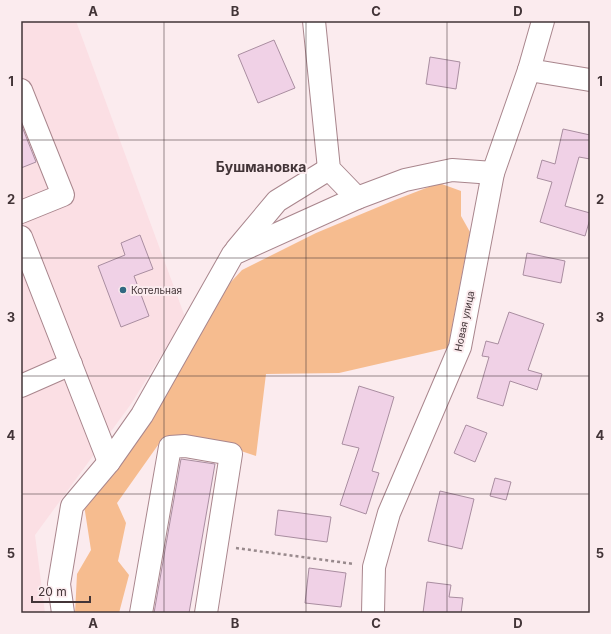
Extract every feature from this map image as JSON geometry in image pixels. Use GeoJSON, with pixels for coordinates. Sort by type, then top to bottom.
{"type":"FeatureCollection","features":[{"type":"Feature","properties":{"kind":"street"},"geometry":{"type":"LineString","coordinates":[[314,21],[329,169],[357,198]]}},
{"type":"Feature","properties":{"kind":"street","name":"Новая улица"},"geometry":{"type":"LineString","coordinates":[[373,613],[374,567],[390,513],[460,347],[493,173],[543,21]]}},
{"type":"Feature","properties":{"kind":"street"},"geometry":{"type":"LineString","coordinates":[[528,70],[590,80]]}},
{"type":"Feature","properties":{"kind":"street"},"geometry":{"type":"LineString","coordinates":[[21,90],[63,195],[21,212]]}},
{"type":"Feature","properties":{"kind":"street"},"geometry":{"type":"LineString","coordinates":[[63,613],[58,584],[72,506],[109,462],[142,415],[233,254],[277,200],[329,169]]}},
{"type":"Feature","properties":{"kind":"street"},"geometry":{"type":"LineString","coordinates":[[233,254],[357,198],[406,180],[452,170],[493,173]]}},
{"type":"Feature","properties":{"kind":"street"},"geometry":{"type":"LineString","coordinates":[[21,237],[109,462]]}},
{"type":"Feature","properties":{"kind":"street"},"geometry":{"type":"LineString","coordinates":[[21,386],[71,364]]}},
{"type":"Feature","properties":{"kind":"street"},"geometry":{"type":"LineString","coordinates":[[140,613],[170,447],[185,446],[231,454],[206,613]]}},
{"type":"Feature","properties":{"kind":"path"},"geometry":{"type":"LineString","coordinates":[[217,545],[374,567]]}},
{"type":"Feature","properties":{"kind":"shaded area"},"geometry":{"type":"Polygon","coordinates":[[[21,21],[76,21],[185,317],[131,404],[35,535],[45,613],[21,613],[21,21]]]}},
{"type":"Feature","properties":{"kind":"shaded area"},"geometry":{"type":"Polygon","coordinates":[[[439,183],[461,191],[461,216],[470,232],[448,348],[339,373],[266,374],[256,456],[226,446],[163,438],[117,503],[126,523],[118,561],[129,575],[119,613],[75,613],[77,574],[91,550],[84,505],[217,297],[242,270],[316,233],[439,183]]]}},
{"type":"Feature","properties":{"kind":"building"},"geometry":{"type":"Polygon","coordinates":[[[274,40],[295,88],[258,103],[238,55],[274,40]]]}},
{"type":"Feature","properties":{"kind":"building"},"geometry":{"type":"Polygon","coordinates":[[[430,57],[460,62],[456,89],[426,84],[430,57]]]}},
{"type":"Feature","properties":{"kind":"building"},"geometry":{"type":"Polygon","coordinates":[[[21,124],[36,162],[21,168],[21,124]]]}},
{"type":"Feature","properties":{"kind":"building"},"geometry":{"type":"Polygon","coordinates":[[[563,129],[590,135],[590,159],[579,157],[565,206],[590,213],[590,219],[585,236],[540,222],[552,182],[537,178],[542,160],[555,164],[563,129]]]}},
{"type":"Feature","properties":{"kind":"building","name":"Котельная"},"geometry":{"type":"Polygon","coordinates":[[[140,235],[153,269],[134,276],[149,316],[121,327],[98,266],[125,255],[121,243],[140,235]]]}},
{"type":"Feature","properties":{"kind":"building"},"geometry":{"type":"Polygon","coordinates":[[[527,253],[565,261],[561,283],[523,275],[527,253]]]}},
{"type":"Feature","properties":{"kind":"building"},"geometry":{"type":"Polygon","coordinates":[[[509,312],[544,324],[528,370],[542,374],[537,390],[510,381],[503,406],[477,398],[489,357],[482,356],[486,341],[498,344],[509,312]]]}},
{"type":"Feature","properties":{"kind":"building"},"geometry":{"type":"Polygon","coordinates":[[[359,386],[394,397],[372,471],[379,473],[366,514],[340,505],[359,448],[342,444],[359,386]]]}},
{"type":"Feature","properties":{"kind":"building"},"geometry":{"type":"Polygon","coordinates":[[[466,425],[487,433],[475,462],[454,453],[466,425]]]}},
{"type":"Feature","properties":{"kind":"building"},"geometry":{"type":"Polygon","coordinates":[[[181,459],[215,464],[189,613],[154,613],[181,459]]]}},
{"type":"Feature","properties":{"kind":"building"},"geometry":{"type":"Polygon","coordinates":[[[495,478],[511,482],[506,500],[490,496],[495,478]]]}},
{"type":"Feature","properties":{"kind":"building"},"geometry":{"type":"Polygon","coordinates":[[[440,491],[474,499],[462,549],[428,541],[440,491]]]}},
{"type":"Feature","properties":{"kind":"building"},"geometry":{"type":"Polygon","coordinates":[[[278,510],[331,517],[327,542],[275,535],[278,510]]]}},
{"type":"Feature","properties":{"kind":"building"},"geometry":{"type":"Polygon","coordinates":[[[309,568],[346,573],[341,607],[305,603],[309,568]]]}},
{"type":"Feature","properties":{"kind":"building"},"geometry":{"type":"Polygon","coordinates":[[[427,582],[451,585],[449,597],[463,598],[461,613],[423,613],[427,582]]]}},
{"type":"Feature","properties":{"kind":"place","name":"Котельная"},"geometry":{"type":"Point","coordinates":[123,290]}},
{"type":"Feature","properties":{"kind":"district","name":"Бушмановка"},"geometry":{"type":"Point","coordinates":[261,167]}}]}
